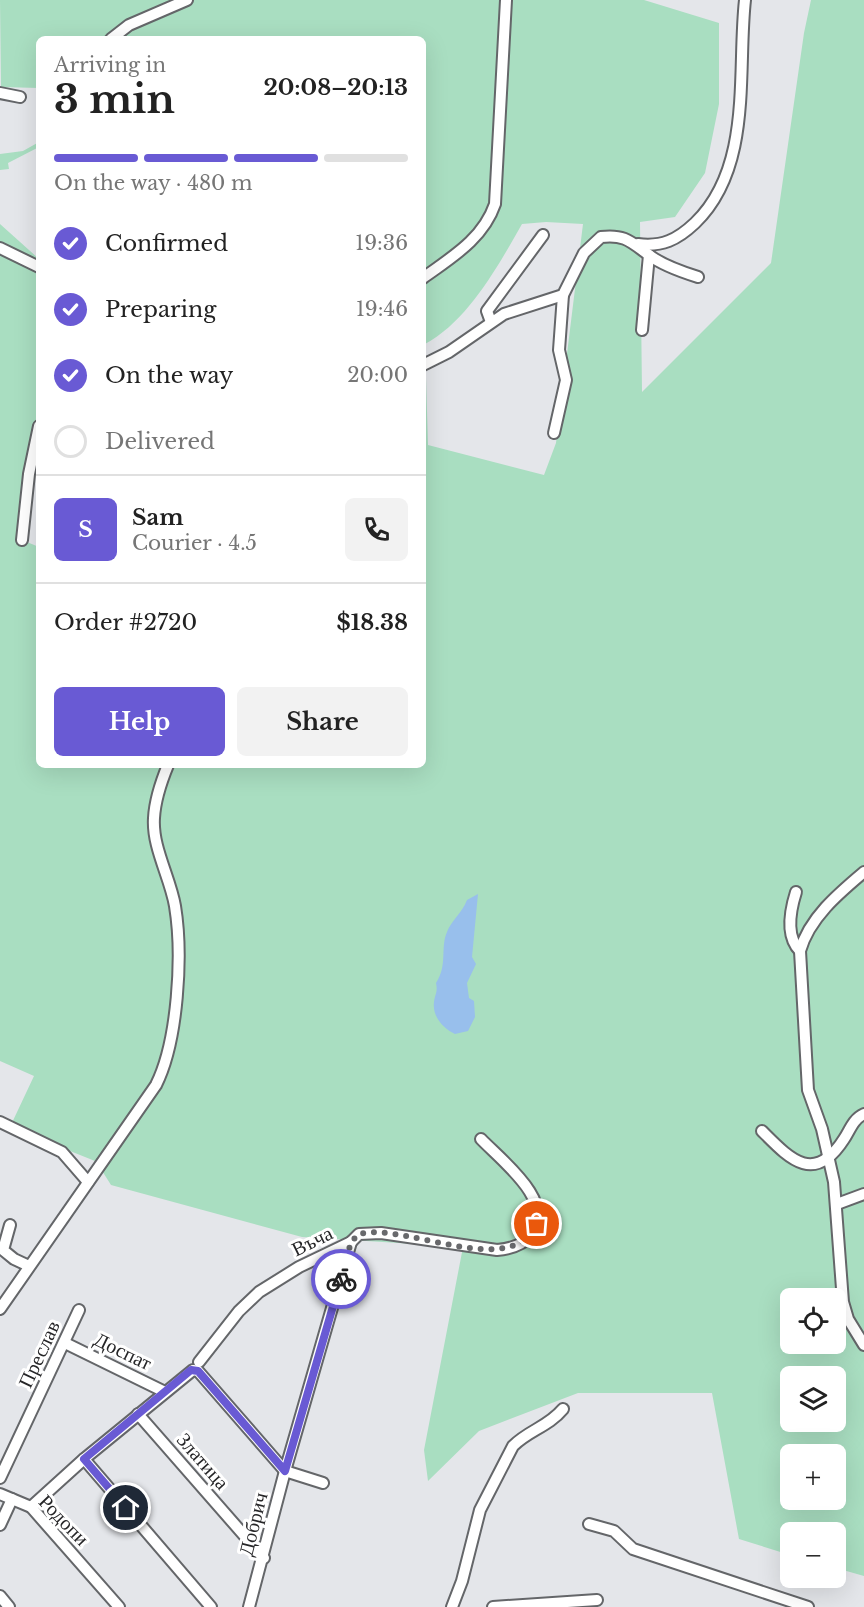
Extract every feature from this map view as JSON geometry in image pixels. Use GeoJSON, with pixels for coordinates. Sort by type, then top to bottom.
{"type":"FeatureCollection","features":[{"type":"Feature","properties":{"kind":"street"},"geometry":{"type":"LineString","coordinates":[[115,36],[129,25],[187,0]]}},
{"type":"Feature","properties":{"kind":"street"},"geometry":{"type":"LineString","coordinates":[[426,276],[478,236],[489,223],[495,204],[506,0]]}},
{"type":"Feature","properties":{"kind":"street"},"geometry":{"type":"LineString","coordinates":[[554,433],[566,380],[559,350],[563,295],[584,253],[601,237],[611,236],[638,244],[662,245],[688,230],[702,216],[724,178],[736,139],[739,114],[745,0]]}},
{"type":"Feature","properties":{"kind":"street"},"geometry":{"type":"LineString","coordinates":[[0,93],[20,97]]}},
{"type":"Feature","properties":{"kind":"street"},"geometry":{"type":"LineString","coordinates":[[491,322],[487,312],[497,294],[543,235]]}},
{"type":"Feature","properties":{"kind":"street"},"geometry":{"type":"LineString","coordinates":[[638,244],[649,255],[698,277]]}},
{"type":"Feature","properties":{"kind":"street"},"geometry":{"type":"LineString","coordinates":[[0,248],[36,266]]}},
{"type":"Feature","properties":{"kind":"street"},"geometry":{"type":"LineString","coordinates":[[642,330],[649,255]]}},
{"type":"Feature","properties":{"kind":"street"},"geometry":{"type":"LineString","coordinates":[[426,364],[449,352],[491,322],[514,309],[563,295]]}},
{"type":"Feature","properties":{"kind":"street"},"geometry":{"type":"LineString","coordinates":[[22,540],[29,474],[36,440]]}},
{"type":"Feature","properties":{"kind":"street"},"geometry":{"type":"LineString","coordinates":[[0,1309],[156,1085],[172,1044],[177,927],[172,894],[154,820],[160,786],[167,768]]}},
{"type":"Feature","properties":{"kind":"street"},"geometry":{"type":"LineString","coordinates":[[864,872],[818,917],[803,940],[800,951],[808,1090],[828,1156],[837,1204],[843,1302],[848,1319],[864,1345]]}},
{"type":"Feature","properties":{"kind":"street"},"geometry":{"type":"LineString","coordinates":[[796,892],[791,907],[790,925],[794,945],[800,951]]}},
{"type":"Feature","properties":{"kind":"street"},"geometry":{"type":"LineString","coordinates":[[762,1131],[789,1158],[798,1164],[812,1165],[828,1156],[839,1146],[855,1121],[864,1114]]}},
{"type":"Feature","properties":{"kind":"street"},"geometry":{"type":"LineString","coordinates":[[0,1122],[62,1152],[88,1182]]}},
{"type":"Feature","properties":{"kind":"street","name":"Въча"},"geometry":{"type":"LineString","coordinates":[[31,1507],[84,1459],[196,1366],[239,1311],[259,1292],[298,1267],[351,1242],[359,1234],[372,1232],[497,1250],[512,1247],[526,1239],[537,1224],[537,1203],[525,1185],[481,1139]]}},
{"type":"Feature","properties":{"kind":"street"},"geometry":{"type":"LineString","coordinates":[[837,1204],[864,1194]]}},
{"type":"Feature","properties":{"kind":"street"},"geometry":{"type":"LineString","coordinates":[[10,1225],[2,1250],[29,1266]]}},
{"type":"Feature","properties":{"kind":"street","name":"Добрич"},"geometry":{"type":"LineString","coordinates":[[249,1607],[264,1558],[285,1471],[351,1242]]}},
{"type":"Feature","properties":{"kind":"street","name":"Преслав"},"geometry":{"type":"LineString","coordinates":[[0,1478],[66,1343],[79,1310]]}},
{"type":"Feature","properties":{"kind":"street","name":"Доспат"},"geometry":{"type":"LineString","coordinates":[[66,1343],[165,1392]]}},
{"type":"Feature","properties":{"kind":"street"},"geometry":{"type":"LineString","coordinates":[[196,1366],[285,1471],[323,1483]]}},
{"type":"Feature","properties":{"kind":"street"},"geometry":{"type":"LineString","coordinates":[[452,1607],[462,1581],[480,1510],[513,1446],[520,1438],[542,1428],[564,1408]]}},
{"type":"Feature","properties":{"kind":"street","name":"Златица"},"geometry":{"type":"LineString","coordinates":[[138,1414],[264,1558]]}},
{"type":"Feature","properties":{"kind":"street"},"geometry":{"type":"LineString","coordinates":[[84,1459],[211,1607]]}},
{"type":"Feature","properties":{"kind":"street","name":"Родопи"},"geometry":{"type":"LineString","coordinates":[[0,1494],[31,1507],[119,1607]]}},
{"type":"Feature","properties":{"kind":"street"},"geometry":{"type":"LineString","coordinates":[[0,1525],[12,1499]]}},
{"type":"Feature","properties":{"kind":"street"},"geometry":{"type":"LineString","coordinates":[[589,1524],[614,1531],[633,1549],[808,1607]]}},
{"type":"Feature","properties":{"kind":"street"},"geometry":{"type":"LineString","coordinates":[[0,1596],[9,1607]]}},
{"type":"Feature","properties":{"kind":"street"},"geometry":{"type":"LineString","coordinates":[[493,1607],[597,1600]]}},
{"type":"Feature","properties":{"kind":"green space"},"geometry":{"type":"Polygon","coordinates":[[[0,0],[644,0],[719,23],[719,104],[705,173],[675,217],[640,222],[642,392],[771,263],[804,33],[811,0],[864,0],[864,1576],[846,1571],[846,1522],[780,1522],[780,1552],[739,1539],[712,1393],[578,1393],[479,1431],[428,1481],[424,1450],[463,1247],[302,1237],[111,1185],[99,1166],[143,1102],[95,1161],[10,1127],[34,1076],[0,1061],[0,224],[36,256],[36,442],[22,540],[36,546],[36,768],[426,768],[426,378],[428,445],[544,475],[556,443],[583,224],[546,222],[522,224],[481,291],[455,321],[426,343],[426,36],[36,36],[36,88],[1,87],[0,0]]]}},
{"type":"Feature","properties":{"kind":"green space"},"geometry":{"type":"Polygon","coordinates":[[[36,144],[36,149],[8,163],[9,169],[0,170],[0,154],[23,151],[36,144]]]}},
{"type":"Feature","properties":{"kind":"water"},"geometry":{"type":"Polygon","coordinates":[[[478,894],[472,957],[476,964],[467,983],[469,998],[474,1001],[475,1017],[468,1031],[455,1034],[443,1026],[435,1013],[436,983],[442,970],[445,938],[449,928],[467,900],[478,894]]]}},
{"type":"Feature","properties":{"kind":"way so far"},"geometry":{"type":"LineString","coordinates":[[341,1279],[351,1242],[359,1234],[381,1233],[497,1250],[520,1244],[530,1236],[537,1224]]}},
{"type":"Feature","properties":{"kind":"route"},"geometry":{"type":"LineString","coordinates":[[126,1508],[84,1459],[191,1370],[198,1371],[285,1471],[341,1279]]}}]}
